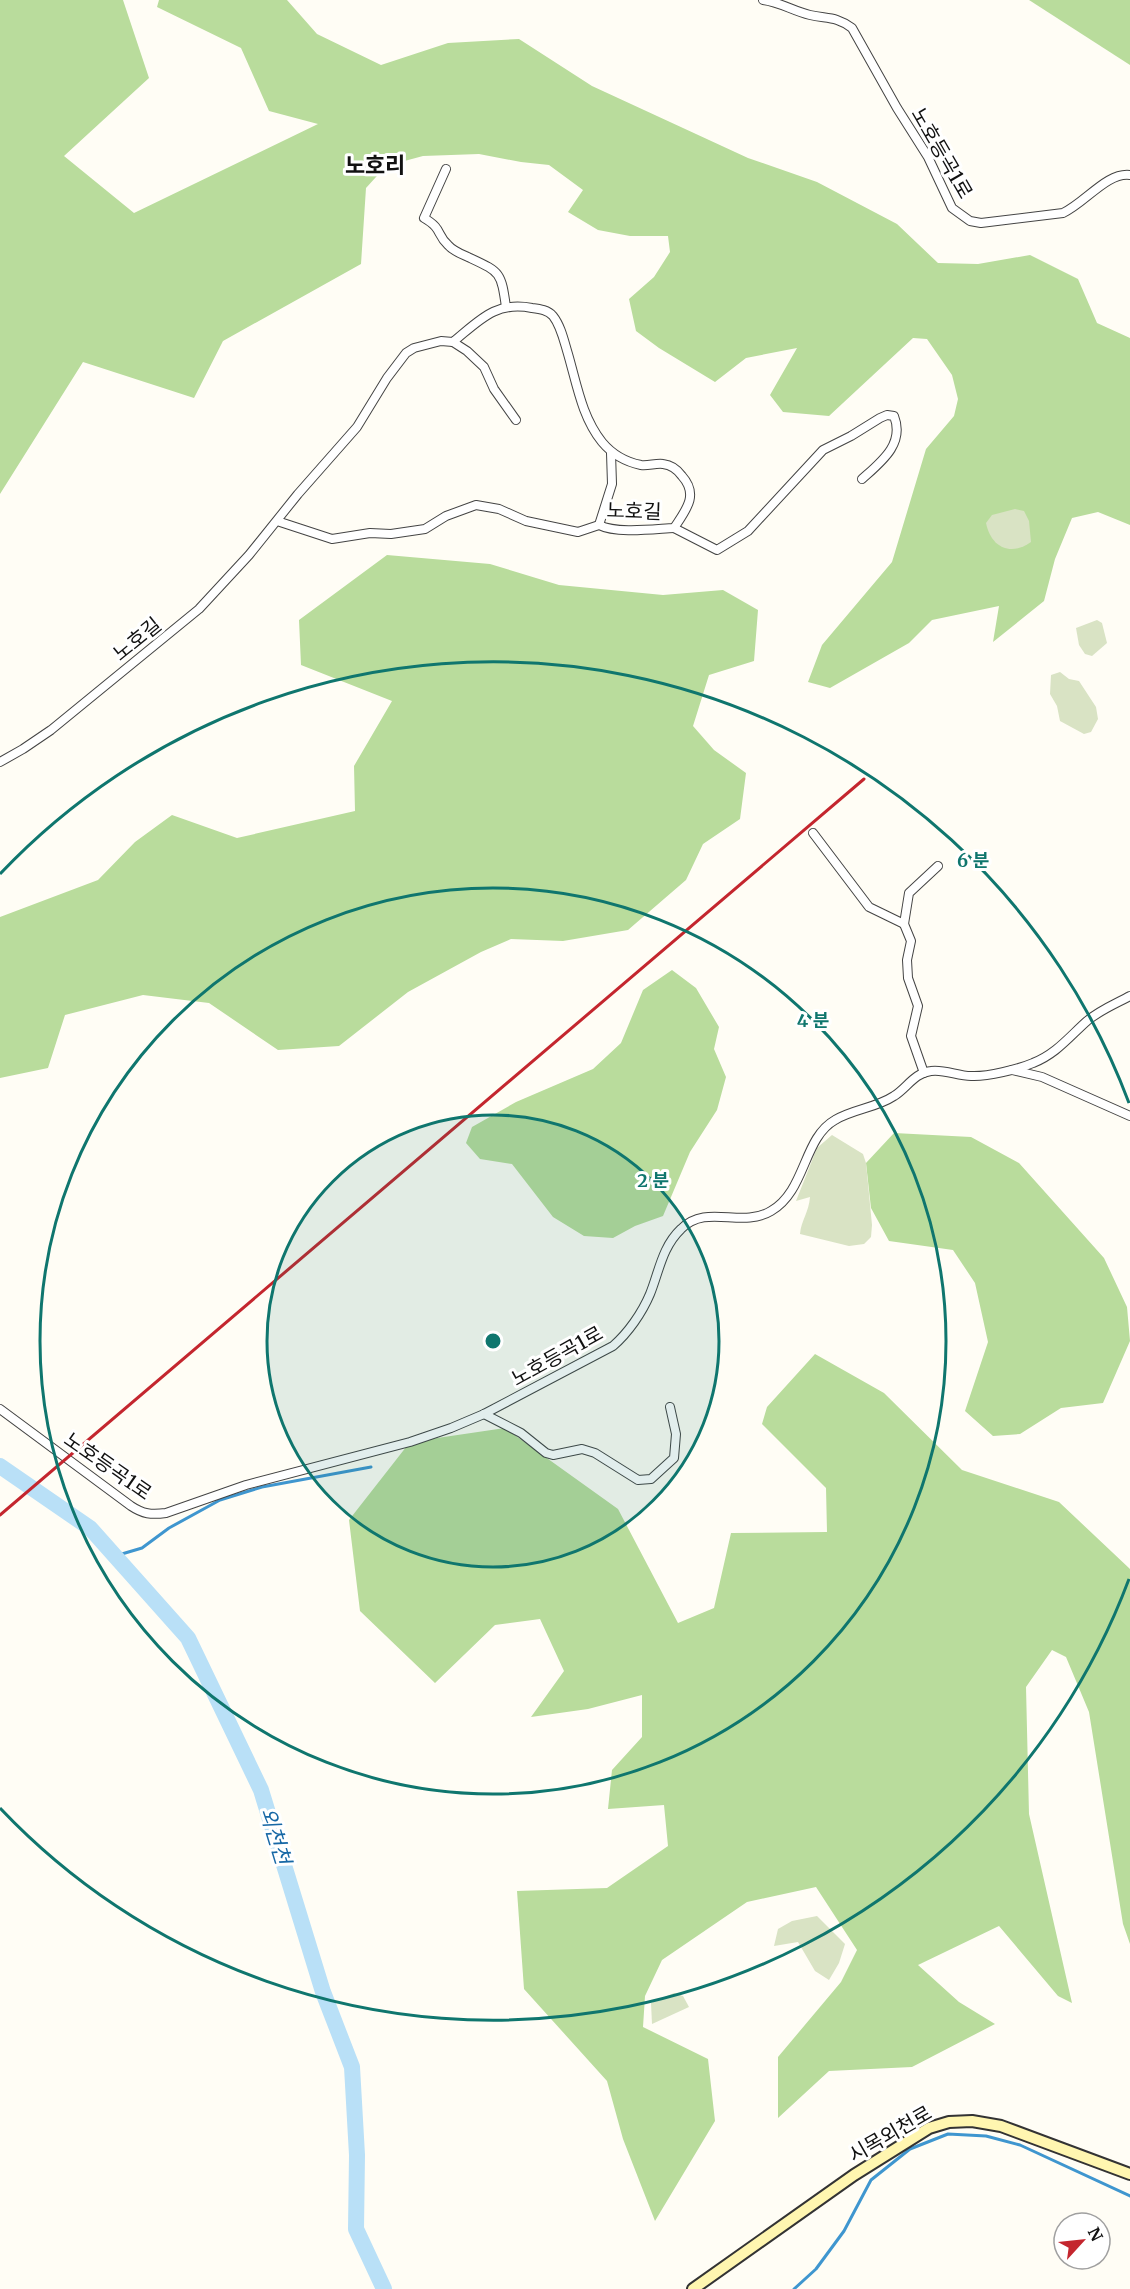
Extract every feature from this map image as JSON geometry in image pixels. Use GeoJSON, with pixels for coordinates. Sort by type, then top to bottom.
{"type":"FeatureCollection","features":[{"type":"Feature","properties":{"kind":"street","name":"노호등곡1로"},"geometry":{"type":"LineString","coordinates":[[763,0],[777,2],[812,16],[840,20],[852,28],[932,165],[952,208],[970,221],[981,223],[1063,213],[1075,208],[1115,176],[1130,175]]}},
{"type":"Feature","properties":{"kind":"street"},"geometry":{"type":"LineString","coordinates":[[446,169],[424,218],[436,225],[446,244],[492,268],[501,277],[506,307]]}},
{"type":"Feature","properties":{"kind":"street"},"geometry":{"type":"LineString","coordinates":[[516,420],[495,389],[484,367],[453,342],[484,316],[497,309],[514,306],[545,310],[552,314],[562,333],[589,425],[611,453],[612,484],[599,525]]}},
{"type":"Feature","properties":{"kind":"street","name":"노호길"},"geometry":{"type":"LineString","coordinates":[[0,762],[51,730],[167,637],[224,583],[357,427],[373,399],[406,353],[414,348],[441,341],[453,342]]}},
{"type":"Feature","properties":{"kind":"street"},"geometry":{"type":"LineString","coordinates":[[674,528],[717,550],[748,531],[823,450],[880,418],[887,415],[894,416],[897,424],[892,451],[862,479]]}},
{"type":"Feature","properties":{"kind":"street","name":"노호길"},"geometry":{"type":"LineString","coordinates":[[277,521],[332,539],[370,533],[390,534],[425,529],[446,516],[476,505],[499,509],[525,521],[578,532],[599,525],[604,528],[625,529],[674,528],[687,507],[691,491],[675,467],[663,464],[642,465],[611,453]]}},
{"type":"Feature","properties":{"kind":"street"},"geometry":{"type":"LineString","coordinates":[[813,833],[869,907],[904,924]]}},
{"type":"Feature","properties":{"kind":"street"},"geometry":{"type":"LineString","coordinates":[[938,866],[909,892],[904,924],[910,941],[907,960],[908,978],[918,1006],[911,1036],[924,1073],[933,1071],[973,1077],[1033,1063],[1050,1054],[1102,1010],[1130,996]]}},
{"type":"Feature","properties":{"kind":"street"},"geometry":{"type":"LineString","coordinates":[[1010,1069],[1042,1077],[1130,1116]]}},
{"type":"Feature","properties":{"kind":"street","name":"노호등곡1로"},"geometry":{"type":"LineString","coordinates":[[0,1409],[130,1506],[152,1515],[166,1513],[277,1476],[411,1442],[484,1414],[596,1356],[624,1337],[649,1296],[664,1251],[680,1230],[694,1219],[706,1216],[745,1219],[771,1212],[786,1200],[826,1125],[837,1118],[883,1102],[924,1073]]}},
{"type":"Feature","properties":{"kind":"street"},"geometry":{"type":"LineString","coordinates":[[484,1414],[521,1433],[546,1453],[553,1455],[582,1449],[595,1453],[638,1480],[651,1479],[674,1458],[676,1434],[670,1407]]}},
{"type":"Feature","properties":{"kind":"street","name":"시목외천로"},"geometry":{"type":"LineString","coordinates":[[693,2289],[854,2175],[929,2128],[949,2122],[972,2121],[1001,2126],[1130,2174]]}},
{"type":"Feature","properties":{"kind":"green space"},"geometry":{"type":"Polygon","coordinates":[[[0,0],[123,0],[149,78],[64,156],[134,213],[318,124],[269,111],[241,48],[157,7],[159,0],[287,0],[317,34],[381,65],[448,43],[519,39],[592,86],[748,158],[817,182],[897,224],[938,263],[978,264],[1030,255],[1078,279],[1097,323],[1130,338],[1130,525],[1098,512],[1072,518],[1055,559],[1044,601],[993,642],[999,606],[932,620],[909,643],[830,688],[808,682],[822,645],[892,562],[926,449],[954,416],[958,399],[952,375],[927,339],[913,338],[829,416],[783,412],[770,395],[797,348],[746,358],[715,382],[659,348],[636,331],[629,299],[654,277],[670,252],[668,236],[630,236],[598,230],[568,212],[583,190],[549,165],[479,154],[423,156],[386,166],[366,188],[361,264],[223,341],[194,398],[83,362],[0,494],[0,0]]]}},
{"type":"Feature","properties":{"kind":"green space"},"geometry":{"type":"Polygon","coordinates":[[[1029,0],[1130,0],[1130,65],[1029,0]]]}},
{"type":"Feature","properties":{"kind":"green space"},"geometry":{"type":"Polygon","coordinates":[[[1015,509],[1024,511],[1029,521],[1031,542],[1016,549],[1009,549],[997,544],[986,523],[992,515],[1015,509]]]}},
{"type":"Feature","properties":{"kind":"green space"},"geometry":{"type":"Polygon","coordinates":[[[387,555],[490,564],[559,585],[663,595],[723,590],[758,610],[754,661],[709,675],[693,726],[714,750],[746,773],[740,819],[703,844],[686,880],[628,930],[563,941],[511,939],[481,952],[408,992],[339,1046],[278,1050],[209,1003],[143,995],[65,1015],[48,1068],[0,1078],[0,917],[98,880],[135,842],[172,815],[237,838],[355,811],[354,766],[392,701],[301,665],[299,620],[387,555]]]}},
{"type":"Feature","properties":{"kind":"green space"},"geometry":{"type":"Polygon","coordinates":[[[1097,620],[1102,623],[1107,643],[1092,656],[1085,654],[1079,645],[1076,628],[1097,620]]]}},
{"type":"Feature","properties":{"kind":"green space"},"geometry":{"type":"Polygon","coordinates":[[[1060,672],[1069,679],[1079,681],[1096,707],[1098,719],[1091,732],[1084,734],[1060,721],[1057,706],[1050,694],[1051,675],[1060,672]]]}},
{"type":"Feature","properties":{"kind":"green space"},"geometry":{"type":"Polygon","coordinates":[[[672,970],[696,988],[719,1027],[714,1049],[726,1077],[717,1110],[690,1152],[663,1216],[635,1226],[613,1238],[584,1236],[553,1217],[512,1164],[480,1159],[466,1143],[472,1127],[516,1102],[593,1069],[621,1043],[643,990],[672,970]]]}},
{"type":"Feature","properties":{"kind":"green space"},"geometry":{"type":"Polygon","coordinates":[[[894,1133],[971,1137],[1019,1163],[1104,1258],[1127,1307],[1130,1341],[1103,1403],[1061,1408],[1020,1434],[993,1436],[965,1411],[988,1342],[975,1283],[953,1250],[889,1241],[871,1208],[866,1163],[894,1133]]]}},
{"type":"Feature","properties":{"kind":"green space"},"geometry":{"type":"Polygon","coordinates":[[[832,1135],[863,1154],[866,1163],[872,1225],[871,1237],[864,1244],[849,1246],[800,1234],[810,1197],[796,1201],[817,1148],[832,1135]]]}},
{"type":"Feature","properties":{"kind":"green space"},"geometry":{"type":"Polygon","coordinates":[[[815,1354],[884,1393],[962,1470],[1059,1502],[1130,1569],[1130,1944],[1123,1924],[1089,1712],[1066,1657],[1052,1650],[1026,1687],[1029,1814],[1072,2003],[1058,1996],[999,1926],[918,1965],[959,2002],[995,2024],[912,2067],[829,2071],[778,2118],[778,2057],[841,1982],[857,1950],[816,1887],[747,1902],[662,1960],[645,1996],[643,2027],[708,2059],[715,2121],[655,2221],[623,2139],[607,2081],[524,1989],[517,1891],[607,1888],[668,1846],[664,1805],[608,1809],[612,1770],[642,1737],[642,1695],[588,1709],[531,1717],[564,1671],[540,1619],[495,1625],[435,1683],[360,1611],[349,1520],[410,1442],[505,1428],[618,1509],[678,1623],[714,1608],[731,1533],[827,1532],[826,1488],[762,1424],[767,1407],[815,1354]]]}},
{"type":"Feature","properties":{"kind":"green space"},"geometry":{"type":"Polygon","coordinates":[[[817,1916],[845,1944],[839,1963],[829,1980],[815,1971],[798,1942],[774,1946],[778,1929],[792,1921],[817,1916]]]}},
{"type":"Feature","properties":{"kind":"green space"},"geometry":{"type":"Polygon","coordinates":[[[674,1993],[683,1996],[689,2007],[652,2024],[651,2003],[674,1993]]]}},
{"type":"Feature","properties":{"kind":"waterway","name":"외천천"},"geometry":{"type":"LineString","coordinates":[[0,1466],[90,1528],[188,1638],[261,1790],[323,1992],[352,2067],[357,2155],[356,2229],[384,2289]]}},
{"type":"Feature","properties":{"kind":"waterway"},"geometry":{"type":"LineString","coordinates":[[115,1556],[142,1548],[169,1528],[220,1500],[262,1487],[371,1467]]}},
{"type":"Feature","properties":{"kind":"waterway"},"geometry":{"type":"LineString","coordinates":[[794,2289],[816,2269],[844,2231],[871,2180],[910,2149],[948,2134],[986,2136],[1020,2145],[1130,2196]]}},
{"type":"Feature","properties":{"kind":"railway"},"geometry":{"type":"LineString","coordinates":[[0,1515],[864,779]]}},
{"type":"Feature","properties":{"kind":"district","name":"노호리"},"geometry":{"type":"Point","coordinates":[375,165]}}]}
